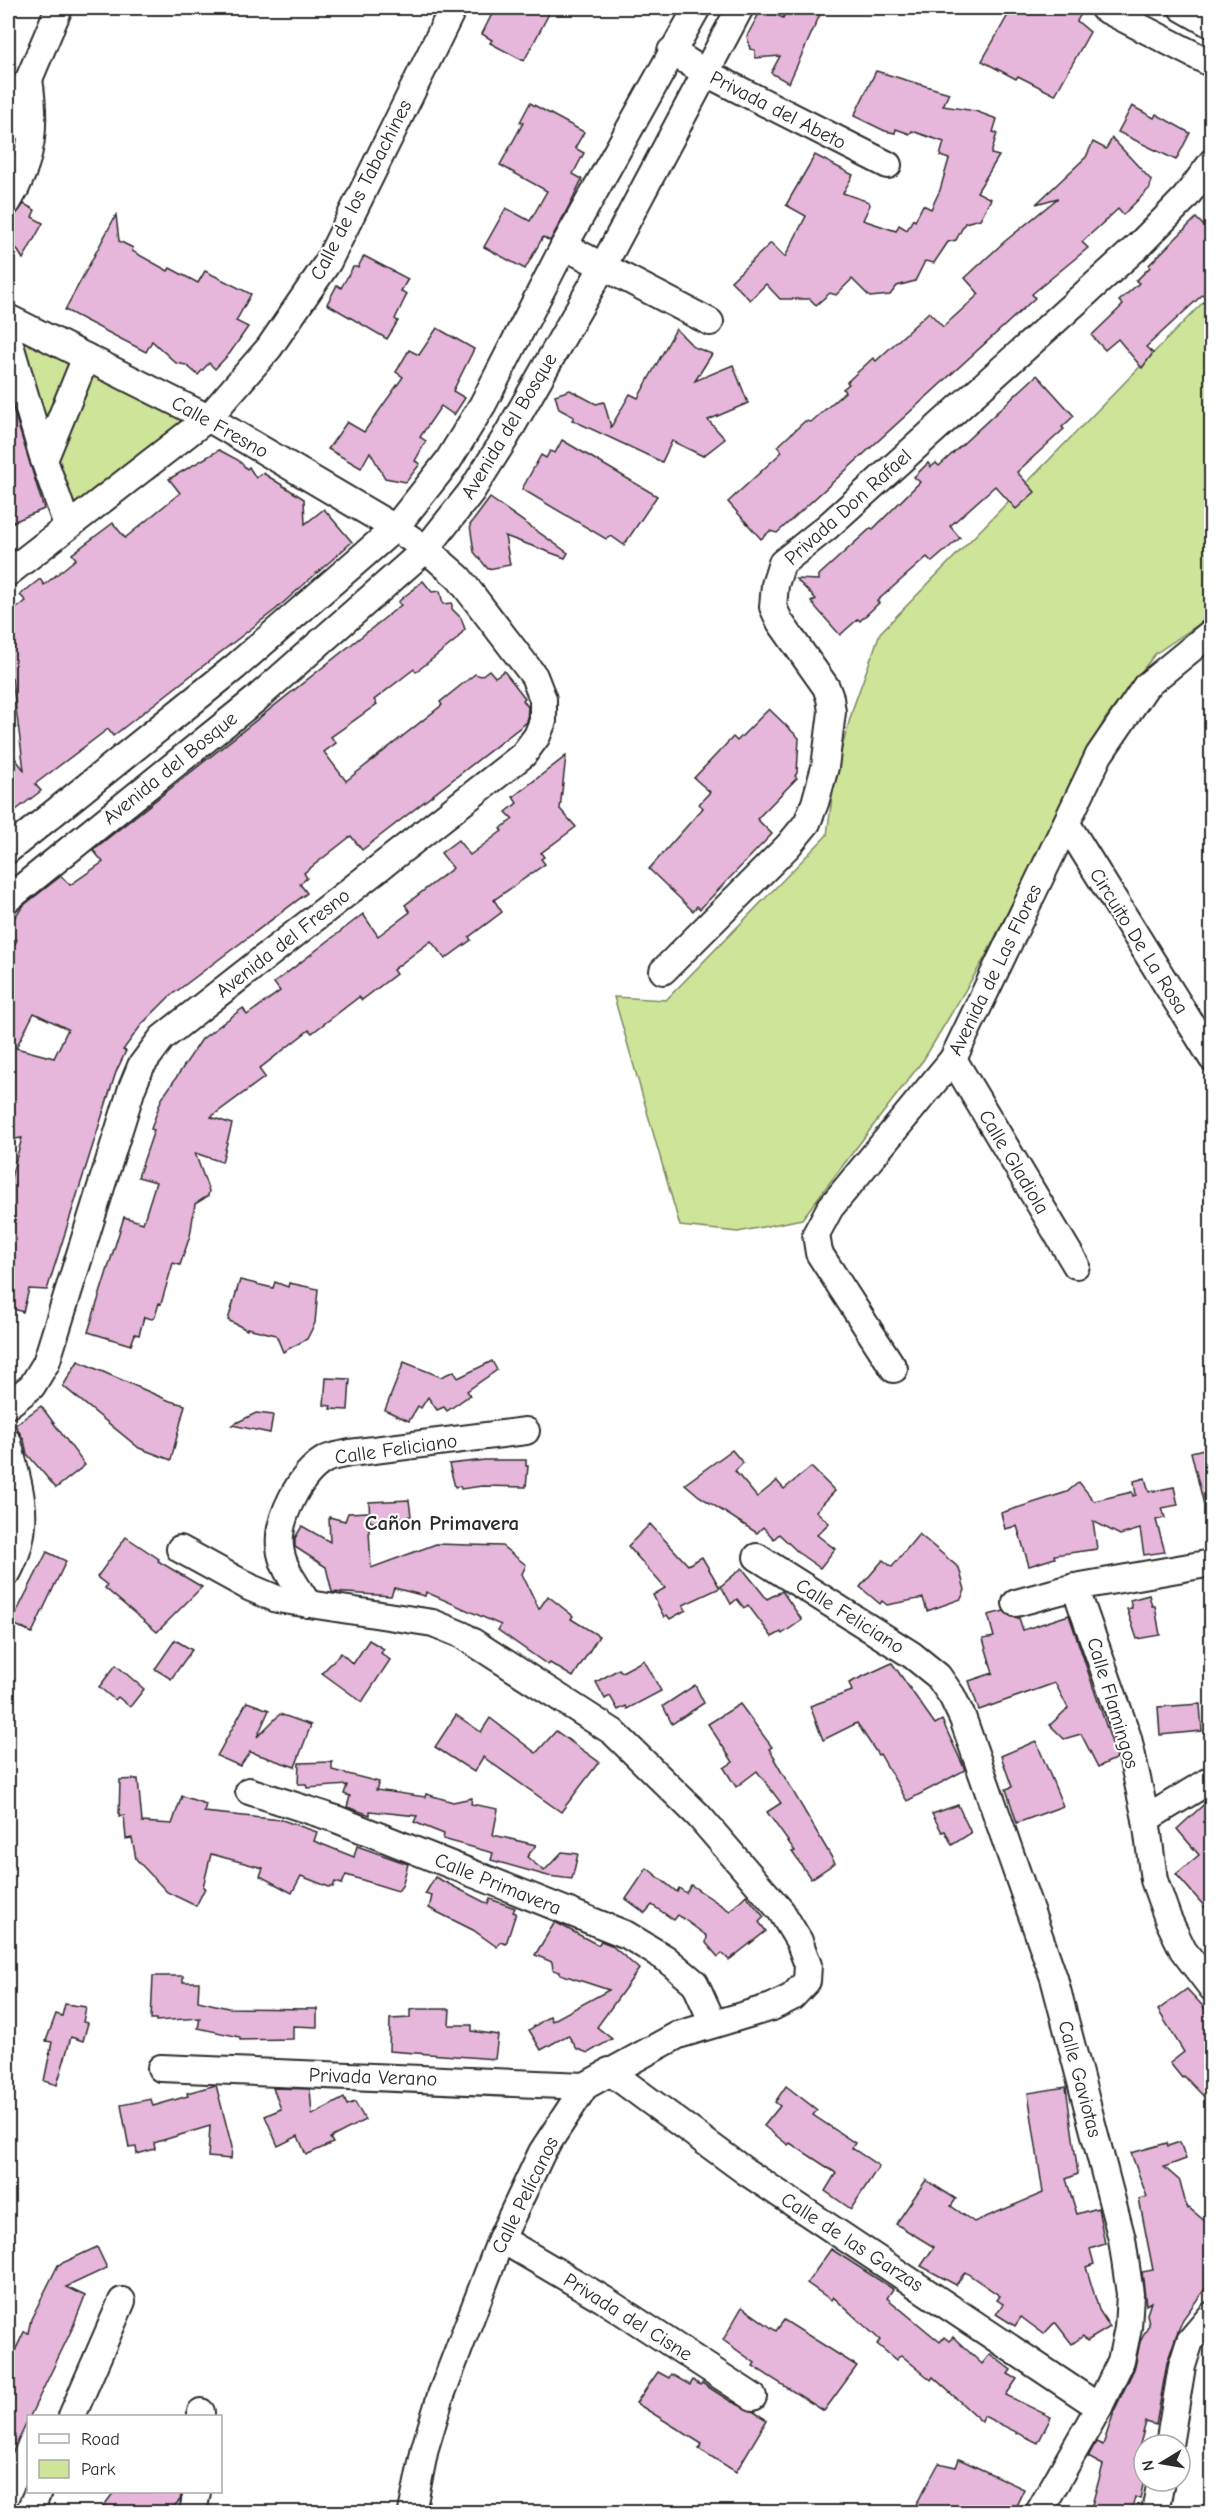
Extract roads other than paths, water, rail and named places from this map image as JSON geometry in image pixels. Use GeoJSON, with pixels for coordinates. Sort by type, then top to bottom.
{"type":"FeatureCollection","features":[{"type":"Feature","properties":{"kind":"street"},"geometry":{"type":"LineString","coordinates":[[8,129],[59,8]]}},
{"type":"Feature","properties":{"kind":"street","name":"Calle de los Tabachines"},"geometry":{"type":"LineString","coordinates":[[8,573],[208,417],[269,348],[328,262],[453,8]]}},
{"type":"Feature","properties":{"kind":"street","name":"Avenida del Bosque"},"geometry":{"type":"LineString","coordinates":[[8,850],[235,667],[395,528],[448,461],[483,404],[564,246],[671,51],[698,8]]}},
{"type":"Feature","properties":{"kind":"street","name":"Avenida del Bosque"},"geometry":{"type":"LineString","coordinates":[[8,899],[256,699],[426,549],[471,492],[504,440],[602,268],[740,8]]}},
{"type":"Feature","properties":{"kind":"street"},"geometry":{"type":"LineString","coordinates":[[1103,8],[1212,64]]}},
{"type":"Feature","properties":{"kind":"street"},"geometry":{"type":"LineString","coordinates":[[1182,8],[1212,25]]}},
{"type":"Feature","properties":{"kind":"street","name":"Privada del Abeto"},"geometry":{"type":"LineString","coordinates":[[671,51],[706,73],[888,165]]}},
{"type":"Feature","properties":{"kind":"street"},"geometry":{"type":"LineString","coordinates":[[9,198],[29,159],[34,120],[22,92]]}},
{"type":"Feature","properties":{"kind":"street","name":"Privada Don Rafael"},"geometry":{"type":"LineString","coordinates":[[663,971],[788,846],[807,823],[815,803],[825,767],[832,712],[826,687],[780,622],[773,607],[775,585],[783,563],[827,527],[1138,246],[1185,198],[1212,162]]}},
{"type":"Feature","properties":{"kind":"street"},"geometry":{"type":"LineString","coordinates":[[564,246],[602,268],[711,322]]}},
{"type":"Feature","properties":{"kind":"street","name":"Calle Fresno"},"geometry":{"type":"LineString","coordinates":[[8,318],[208,417],[395,528],[426,549]]}},
{"type":"Feature","properties":{"kind":"street"},"geometry":{"type":"LineString","coordinates":[[8,338],[44,460],[67,525]]}},
{"type":"Feature","properties":{"kind":"street"},"geometry":{"type":"LineString","coordinates":[[44,460],[86,357]]}},
{"type":"Feature","properties":{"kind":"street","name":"Avenida del Fresno"},"geometry":{"type":"LineString","coordinates":[[8,1405],[32,1386],[46,1363],[132,1088],[141,1066],[162,1038],[523,755],[537,736],[543,721],[543,699],[534,676],[459,578],[426,549]]}},
{"type":"Feature","properties":{"kind":"street","name":"Avenida de Las Flores"},"geometry":{"type":"LineString","coordinates":[[894,1369],[819,1252],[816,1234],[830,1208],[953,1059],[1099,755],[1146,686],[1211,635]]}},
{"type":"Feature","properties":{"kind":"street","name":"Circuito De La Rosa"},"geometry":{"type":"LineString","coordinates":[[1067,824],[1212,1058]]}},
{"type":"Feature","properties":{"kind":"street","name":"Calle Gladiola"},"geometry":{"type":"LineString","coordinates":[[953,1059],[1076,1265]]}},
{"type":"Feature","properties":{"kind":"street","name":"Calle Feliciano"},"geometry":{"type":"LineString","coordinates":[[308,1604],[284,1566],[279,1546],[281,1527],[299,1483],[313,1468],[326,1459],[350,1453],[526,1431]]}},
{"type":"Feature","properties":{"kind":"street"},"geometry":{"type":"LineString","coordinates":[[8,1442],[24,1518],[21,1540],[8,1572]]}},
{"type":"Feature","properties":{"kind":"street"},"geometry":{"type":"LineString","coordinates":[[180,1549],[251,1588],[277,1599],[308,1604]]}},
{"type":"Feature","properties":{"kind":"street","name":"Calle Feliciano"},"geometry":{"type":"LineString","coordinates":[[757,1557],[912,1655]]}},
{"type":"Feature","properties":{"kind":"street"},"geometry":{"type":"LineString","coordinates":[[1016,1603],[1075,1587],[1212,1563]]}},
{"type":"Feature","properties":{"kind":"street","name":"Calle Flamingos"},"geometry":{"type":"LineString","coordinates":[[1075,1587],[1128,1738],[1146,1820],[1154,1880],[1168,1919],[1183,1950],[1212,1988]]}},
{"type":"Feature","properties":{"kind":"street","name":"Calle Pelícanos"},"geometry":{"type":"LineString","coordinates":[[308,1604],[433,1623],[462,1635],[614,1732],[698,1815],[780,1911],[799,1941],[808,1965],[807,1981],[792,1997],[772,2007],[678,2035],[585,2086],[542,2152],[501,2240],[441,2395],[425,2448],[412,2512]]}},
{"type":"Feature","properties":{"kind":"street","name":"Calle Gaviotas"},"geometry":{"type":"LineString","coordinates":[[912,1655],[938,1676],[952,1696],[963,1719],[1054,1978],[1122,2239],[1130,2294],[1128,2328],[1121,2361],[1099,2406],[1039,2512]]}},
{"type":"Feature","properties":{"kind":"street"},"geometry":{"type":"LineString","coordinates":[[1146,1820],[1212,1779]]}},
{"type":"Feature","properties":{"kind":"street","name":"Calle Primavera"},"geometry":{"type":"LineString","coordinates":[[249,1791],[336,1820],[627,1935],[665,1958],[695,1983],[713,2023]]}},
{"type":"Feature","properties":{"kind":"street","name":"Privada Verano"},"geometry":{"type":"LineString","coordinates":[[161,2068],[585,2086]]}},
{"type":"Feature","properties":{"kind":"street","name":"Calle de las Garzas"},"geometry":{"type":"LineString","coordinates":[[609,2071],[745,2171],[1099,2406]]}},
{"type":"Feature","properties":{"kind":"street","name":"Privada del Cisne"},"geometry":{"type":"LineString","coordinates":[[501,2240],[603,2299],[753,2397]]}},
{"type":"Feature","properties":{"kind":"street"},"geometry":{"type":"LineString","coordinates":[[72,2415],[122,2301]]}},
{"type":"Feature","properties":{"kind":"street"},"geometry":{"type":"LineString","coordinates":[[1171,2433],[1182,2366],[1190,2341],[1212,2315]]}},
{"type":"Feature","properties":{"kind":"street"},"geometry":{"type":"LineString","coordinates":[[29,2512],[38,2493]]}},
{"type":"Feature","properties":{"kind":"street"},"geometry":{"type":"LineString","coordinates":[[193,2512],[197,2493]]}},
{"type":"Feature","properties":{"kind":"street"},"geometry":{"type":"LineString","coordinates":[[1155,2512],[1159,2493]]}},
{"type":"Feature","properties":{"kind":"district","name":"Cañon Primavera"},"geometry":{"type":"Point","coordinates":[442,1523]}}]}
